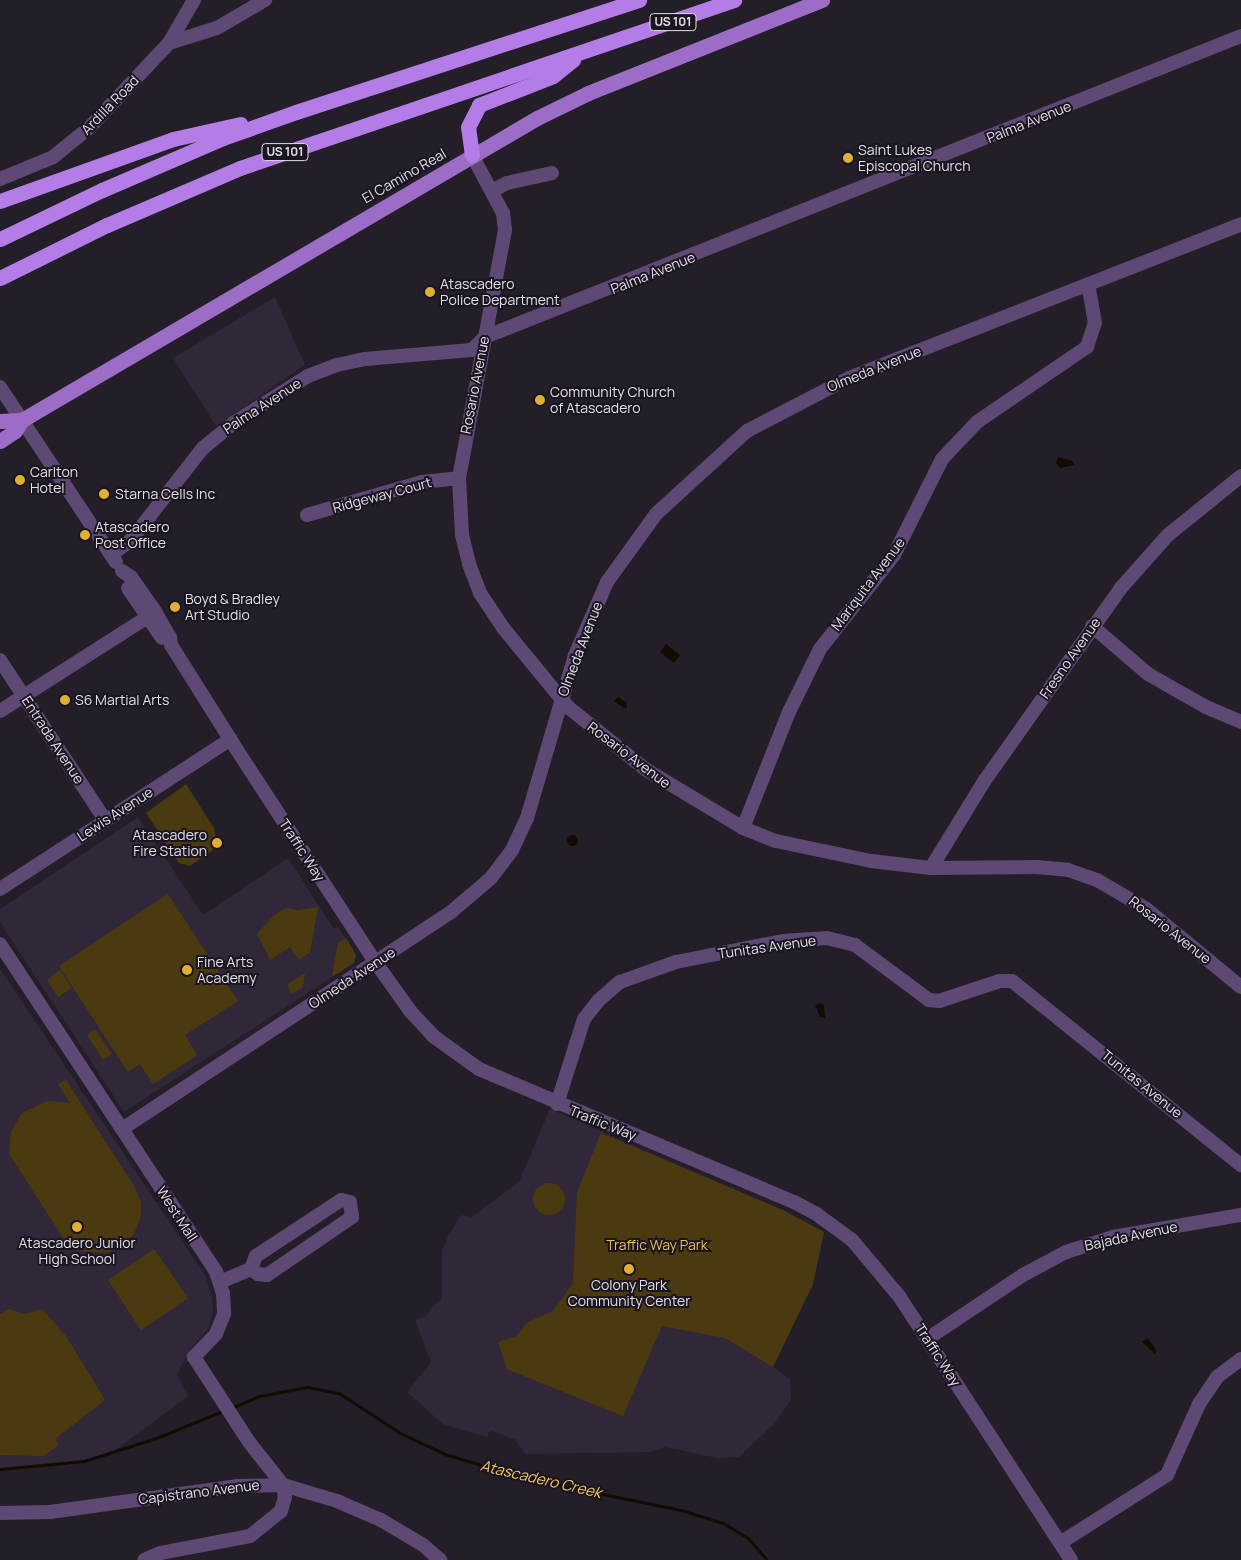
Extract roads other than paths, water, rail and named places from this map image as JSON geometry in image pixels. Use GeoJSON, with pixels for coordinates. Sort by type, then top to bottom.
{"type":"FeatureCollection","features":[{"type":"Feature","properties":{"kind":"highway","name":"US 101"},"geometry":{"type":"LineString","coordinates":[[0,239],[168,161],[296,112],[639,0]]}},
{"type":"Feature","properties":{"kind":"highway","name":"US 101"},"geometry":{"type":"LineString","coordinates":[[0,278],[107,225],[240,168],[580,54],[734,0]]}},
{"type":"Feature","properties":{"kind":"highway"},"geometry":{"type":"LineString","coordinates":[[472,155],[468,127],[479,105],[553,76],[580,54]]}},
{"type":"Feature","properties":{"kind":"highway"},"geometry":{"type":"LineString","coordinates":[[0,201],[173,139],[296,112]]}},
{"type":"Feature","properties":{"kind":"main road","name":"El Camino Real"},"geometry":{"type":"LineString","coordinates":[[0,441],[15,431],[22,420],[472,155],[581,97],[822,0]]}},
{"type":"Feature","properties":{"kind":"main road","name":"El Camino Real"},"geometry":{"type":"LineString","coordinates":[[0,421],[22,420]]}},
{"type":"Feature","properties":{"kind":"street","name":"Ardilla Road"},"geometry":{"type":"LineString","coordinates":[[0,179],[40,165],[78,139],[169,43],[194,0]]}},
{"type":"Feature","properties":{"kind":"street"},"geometry":{"type":"LineString","coordinates":[[169,43],[217,28],[265,0]]}},
{"type":"Feature","properties":{"kind":"street","name":"Palma Avenue"},"geometry":{"type":"LineString","coordinates":[[112,554],[131,540],[203,448],[235,422],[308,376],[358,360],[472,350],[485,337],[1241,36]]}},
{"type":"Feature","properties":{"kind":"street","name":"Rosario Avenue"},"geometry":{"type":"LineString","coordinates":[[472,155],[503,213],[505,230],[459,478],[462,534],[468,564],[480,593],[504,629],[560,698],[606,740],[646,769],[743,828],[776,841],[824,852],[932,868],[1049,868],[1097,880],[1145,908],[1241,987]]}},
{"type":"Feature","properties":{"kind":"street"},"geometry":{"type":"LineString","coordinates":[[492,191],[507,183],[552,172]]}},
{"type":"Feature","properties":{"kind":"street","name":"Olmeda Avenue"},"geometry":{"type":"LineString","coordinates":[[122,1129],[376,963],[465,902],[502,864],[528,818],[560,698],[588,619],[632,546],[683,487],[747,431],[849,378],[1241,224]]}},
{"type":"Feature","properties":{"kind":"street","name":"Mariquita Avenue"},"geometry":{"type":"LineString","coordinates":[[743,828],[788,712],[820,649],[894,555],[942,459],[977,422],[1087,347],[1095,324],[1088,285]]}},
{"type":"Feature","properties":{"kind":"street","name":"Traffic Way"},"geometry":{"type":"LineString","coordinates":[[0,387],[112,554],[122,571],[125,582],[146,618],[171,644],[376,963],[411,1012],[448,1048],[479,1069],[815,1213],[852,1240],[869,1258],[927,1339],[1071,1560]]}},
{"type":"Feature","properties":{"kind":"street","name":"Fresno Avenue"},"geometry":{"type":"LineString","coordinates":[[932,868],[985,780],[1092,626],[1168,535],[1241,476]]}},
{"type":"Feature","properties":{"kind":"street","name":"Ridgeway Court"},"geometry":{"type":"LineString","coordinates":[[307,515],[422,482],[459,478]]}},
{"type":"Feature","properties":{"kind":"street","name":"Traffic Way"},"geometry":{"type":"LineString","coordinates":[[122,571],[131,577],[153,608],[170,637],[171,644]]}},
{"type":"Feature","properties":{"kind":"street"},"geometry":{"type":"LineString","coordinates":[[0,711],[146,618]]}},
{"type":"Feature","properties":{"kind":"street"},"geometry":{"type":"LineString","coordinates":[[1092,626],[1148,674],[1206,707],[1241,722]]}},
{"type":"Feature","properties":{"kind":"street","name":"Entrada Avenue"},"geometry":{"type":"LineString","coordinates":[[0,660],[105,820]]}},
{"type":"Feature","properties":{"kind":"street","name":"Lewis Avenue"},"geometry":{"type":"LineString","coordinates":[[0,889],[231,739]]}},
{"type":"Feature","properties":{"kind":"street","name":"Tunitas Avenue"},"geometry":{"type":"LineString","coordinates":[[557,1104],[584,1019],[599,1000],[620,982],[636,974],[676,962],[783,941],[827,938],[855,945],[929,1000],[939,1001],[1000,981],[1012,981],[1241,1165]]}},
{"type":"Feature","properties":{"kind":"street","name":"West Mall"},"geometry":{"type":"LineString","coordinates":[[0,944],[220,1282],[224,1303],[221,1324],[205,1347],[194,1357],[229,1412],[283,1485]]}},
{"type":"Feature","properties":{"kind":"street"},"geometry":{"type":"LineString","coordinates":[[220,1282],[251,1269],[267,1275],[352,1217],[350,1202],[341,1200],[256,1256],[251,1269]]}},
{"type":"Feature","properties":{"kind":"street","name":"Bajada Avenue"},"geometry":{"type":"LineString","coordinates":[[927,1339],[1023,1275],[1066,1252],[1113,1237],[1241,1215]]}},
{"type":"Feature","properties":{"kind":"street"},"geometry":{"type":"LineString","coordinates":[[1060,1543],[1167,1475],[1199,1404],[1217,1378],[1241,1359]]}},
{"type":"Feature","properties":{"kind":"street"},"geometry":{"type":"LineString","coordinates":[[144,1560],[160,1553],[250,1536],[261,1530],[281,1511],[285,1497],[283,1485]]}},
{"type":"Feature","properties":{"kind":"street","name":"Capistrano Avenue"},"geometry":{"type":"LineString","coordinates":[[0,1513],[50,1512],[238,1486],[283,1485],[337,1501],[381,1520],[416,1540],[440,1560]]}},
{"type":"Feature","properties":{"kind":"waterway","name":"Atascadero Creek"},"geometry":{"type":"LineString","coordinates":[[231,1408],[259,1396],[307,1387],[339,1393],[400,1433],[445,1454],[520,1477],[681,1510],[723,1523],[748,1538],[767,1560]]}},
{"type":"Feature","properties":{"kind":"waterway","name":"Atascadero Creek"},"geometry":{"type":"LineString","coordinates":[[0,1469],[84,1461],[159,1437],[225,1410]]}},
{"type":"Feature","properties":{"kind":"place","name":"Saint Lukes Episcopal Church"},"geometry":{"type":"Point","coordinates":[848,158]}},
{"type":"Feature","properties":{"kind":"place","name":"Atascadero Police Department"},"geometry":{"type":"Point","coordinates":[430,292]}},
{"type":"Feature","properties":{"kind":"place","name":"Community Church of Atascadero"},"geometry":{"type":"Point","coordinates":[540,400]}},
{"type":"Feature","properties":{"kind":"place","name":"Carlton Hotel"},"geometry":{"type":"Point","coordinates":[20,480]}},
{"type":"Feature","properties":{"kind":"place","name":"Starna Cells Inc"},"geometry":{"type":"Point","coordinates":[104,494]}},
{"type":"Feature","properties":{"kind":"place","name":"Atascadero Post Office"},"geometry":{"type":"Point","coordinates":[85,535]}},
{"type":"Feature","properties":{"kind":"place","name":"Boyd & Bradley Art Studio"},"geometry":{"type":"Point","coordinates":[175,607]}},
{"type":"Feature","properties":{"kind":"place","name":"S6 Martial Arts"},"geometry":{"type":"Point","coordinates":[65,700]}},
{"type":"Feature","properties":{"kind":"place","name":"Atascadero Fire Station"},"geometry":{"type":"Point","coordinates":[217,843]}},
{"type":"Feature","properties":{"kind":"place","name":"Fine Arts Academy"},"geometry":{"type":"Point","coordinates":[187,970]}},
{"type":"Feature","properties":{"kind":"place","name":"Atascadero Junior High School"},"geometry":{"type":"Point","coordinates":[77,1227]}},
{"type":"Feature","properties":{"kind":"place","name":"Colony Park Community Center"},"geometry":{"type":"Point","coordinates":[629,1269]}},
{"type":"Feature","properties":{"kind":"park label","name":"Traffic Way Park"},"geometry":{"type":"Point","coordinates":[657,1245]}}]}
